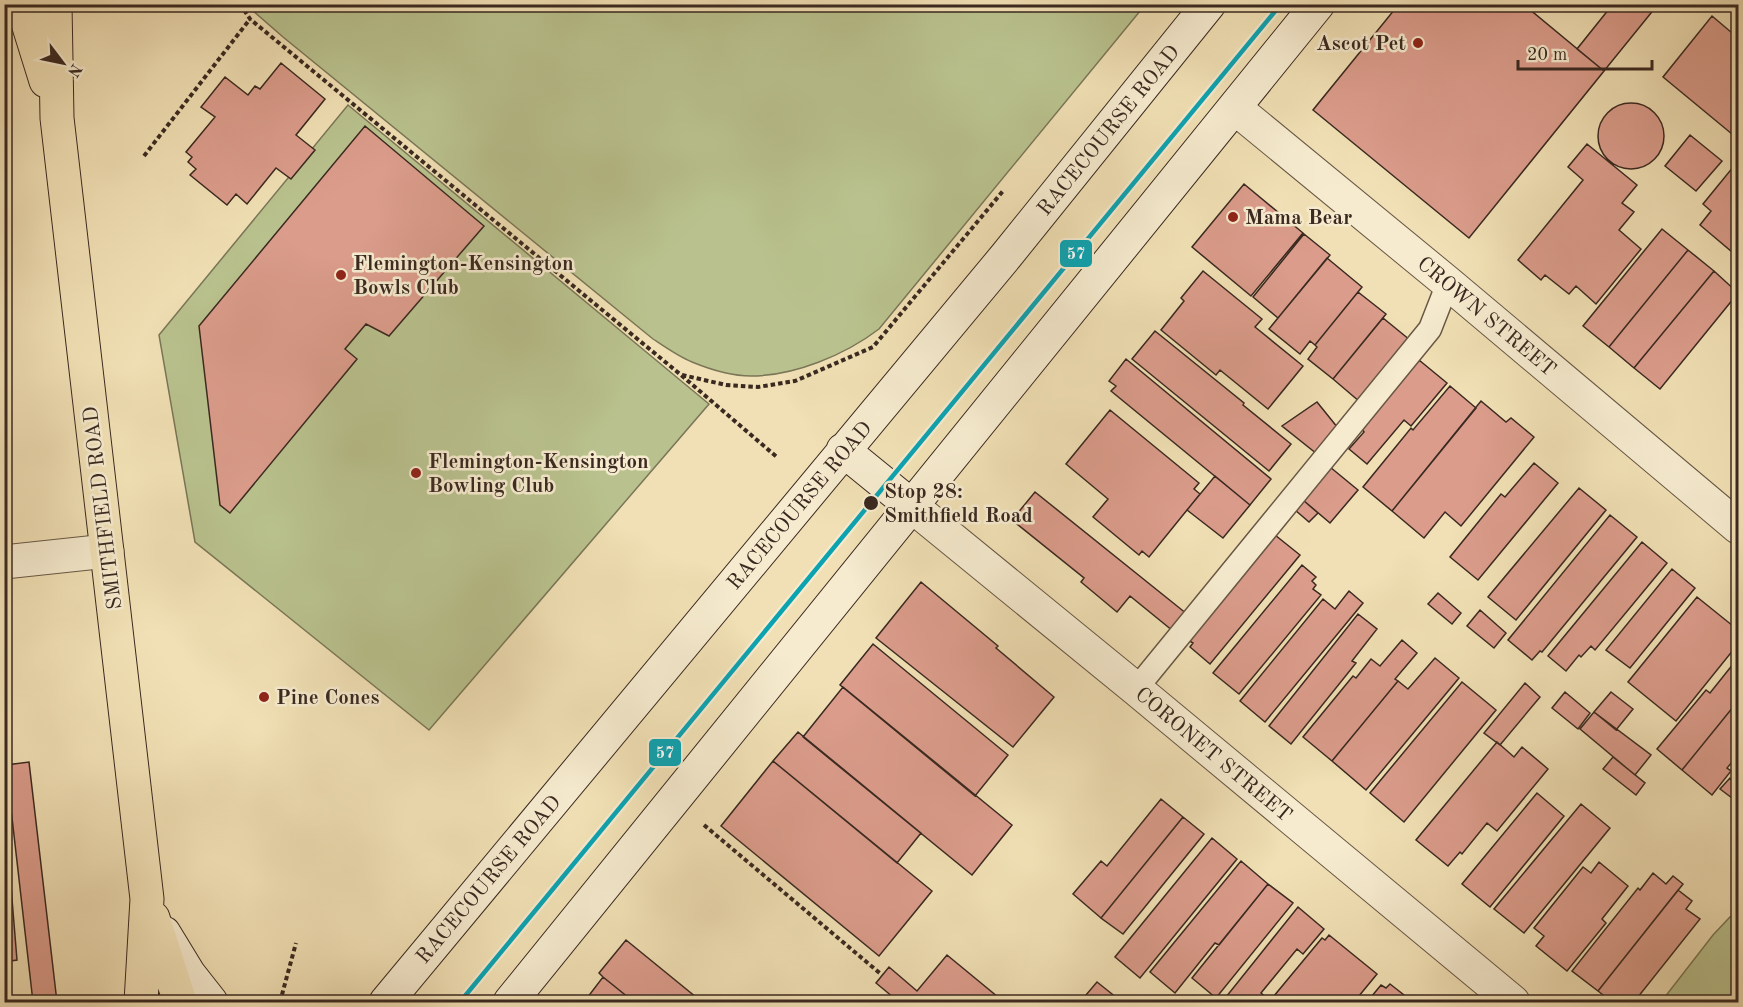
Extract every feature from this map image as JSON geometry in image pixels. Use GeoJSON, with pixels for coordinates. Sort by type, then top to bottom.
{"type":"FeatureCollection","features":[{"type":"Feature","properties":{"kind":"highway","name":"SMITHFIELD ROAD"},"geometry":{"type":"LineString","coordinates":[[22,4],[57,117]]}},
{"type":"Feature","properties":{"kind":"highway","name":"SMITHFIELD ROAD"},"geometry":{"type":"LineString","coordinates":[[55,4],[57,117],[149,907],[180,1002]]}},
{"type":"Feature","properties":{"kind":"highway","name":"SMITHFIELD ROAD"},"geometry":{"type":"LineString","coordinates":[[141,1002],[149,907]]}},
{"type":"Feature","properties":{"kind":"main road","name":"RACECOURSE ROAD"},"geometry":{"type":"LineString","coordinates":[[386,1002],[1006,256],[1209,4]]}},
{"type":"Feature","properties":{"kind":"main road"},"geometry":{"type":"LineString","coordinates":[[510,1002],[1318,4]]}},
{"type":"Feature","properties":{"kind":"main road","name":"CROWN STREET"},"geometry":{"type":"LineString","coordinates":[[1235,108],[1738,526]]}},
{"type":"Feature","properties":{"kind":"main road","name":"CORONET STREET"},"geometry":{"type":"LineString","coordinates":[[843,450],[1137,689],[1513,1002]]}},
{"type":"Feature","properties":{"kind":"main road"},"geometry":{"type":"LineString","coordinates":[[4,562],[107,551]]}},
{"type":"Feature","properties":{"kind":"main road"},"geometry":{"type":"LineString","coordinates":[[149,907],[189,974],[211,1002]]}},
{"type":"Feature","properties":{"kind":"lane"},"geometry":{"type":"LineString","coordinates":[[1137,689],[1430,329],[1448,283]]}},
{"type":"Feature","properties":{"kind":"path"},"geometry":{"type":"LineString","coordinates":[[240,4],[250,19],[681,375],[778,458]]}},
{"type":"Feature","properties":{"kind":"path"},"geometry":{"type":"LineString","coordinates":[[144,156],[250,19]]}},
{"type":"Feature","properties":{"kind":"path"},"geometry":{"type":"LineString","coordinates":[[681,375],[726,386],[758,387],[795,381],[873,347]]}},
{"type":"Feature","properties":{"kind":"path"},"geometry":{"type":"LineString","coordinates":[[701,823],[882,975]]}},
{"type":"Feature","properties":{"kind":"path"},"geometry":{"type":"LineString","coordinates":[[280,1002],[296,943]]}},
{"type":"Feature","properties":{"kind":"green space"},"geometry":{"type":"Polygon","coordinates":[[[249,5],[1145,5],[879,329],[835,355],[801,368],[767,375],[744,376],[699,365],[677,355],[653,339],[283,37],[249,5]]]}},
{"type":"Feature","properties":{"kind":"green space","name":"Flemington-Kensington Bowling Club"},"geometry":{"type":"Polygon","coordinates":[[[348,105],[709,404],[429,730],[195,542],[159,335],[348,105]]]}},
{"type":"Feature","properties":{"kind":"green space"},"geometry":{"type":"Polygon","coordinates":[[[1738,914],[1738,1002],[1661,1002],[1713,935],[1730,917],[1738,914]]]}},
{"type":"Feature","properties":{"kind":"building"},"geometry":{"type":"Polygon","coordinates":[[[1399,4],[1523,4],[1604,71],[1469,238],[1313,110],[1399,4]]]}},
{"type":"Feature","properties":{"kind":"building"},"geometry":{"type":"Polygon","coordinates":[[[1613,4],[1650,4],[1655,8],[1604,71],[1577,49],[1613,4]]]}},
{"type":"Feature","properties":{"kind":"building"},"geometry":{"type":"Polygon","coordinates":[[[1712,16],[1738,38],[1738,139],[1663,77],[1712,16]]]}},
{"type":"Feature","properties":{"kind":"building"},"geometry":{"type":"Polygon","coordinates":[[[281,63],[325,99],[296,135],[315,150],[291,179],[276,168],[247,204],[236,194],[227,205],[190,175],[196,169],[188,162],[192,157],[186,152],[215,117],[201,107],[225,77],[248,95],[255,86],[260,89],[281,63]]]}},
{"type":"Feature","properties":{"kind":"building"},"geometry":{"type":"Polygon","coordinates":[[[1625,103],[1637,103],[1649,108],[1659,118],[1664,136],[1662,149],[1649,164],[1637,169],[1625,169],[1613,164],[1603,154],[1598,142],[1598,130],[1603,118],[1613,108],[1625,103]]]}},
{"type":"Feature","properties":{"kind":"building","name":"Flemington-Kensington Bowls Club"},"geometry":{"type":"Polygon","coordinates":[[[365,126],[484,226],[389,336],[366,324],[345,349],[357,359],[230,513],[220,505],[199,326],[365,126]]]}},
{"type":"Feature","properties":{"kind":"building"},"geometry":{"type":"Polygon","coordinates":[[[1690,135],[1722,161],[1696,191],[1665,166],[1690,135]]]}},
{"type":"Feature","properties":{"kind":"building"},"geometry":{"type":"Polygon","coordinates":[[[1587,144],[1637,185],[1622,203],[1634,212],[1619,230],[1641,249],[1596,304],[1576,286],[1569,294],[1545,275],[1541,280],[1518,260],[1583,180],[1568,167],[1587,144]]]}},
{"type":"Feature","properties":{"kind":"building"},"geometry":{"type":"Polygon","coordinates":[[[1738,161],[1738,257],[1700,225],[1711,211],[1703,204],[1738,161]]]}},
{"type":"Feature","properties":{"kind":"building"},"geometry":{"type":"Polygon","coordinates":[[[1244,184],[1303,233],[1251,296],[1192,247],[1244,184]]]}},
{"type":"Feature","properties":{"kind":"building"},"geometry":{"type":"Polygon","coordinates":[[[1662,229],[1688,250],[1609,347],[1583,326],[1662,229]]]}},
{"type":"Feature","properties":{"kind":"building"},"geometry":{"type":"Polygon","coordinates":[[[1304,234],[1330,255],[1278,318],[1253,297],[1304,234]]]}},
{"type":"Feature","properties":{"kind":"building"},"geometry":{"type":"Polygon","coordinates":[[[1688,250],[1714,271],[1634,368],[1609,347],[1688,250]]]}},
{"type":"Feature","properties":{"kind":"building"},"geometry":{"type":"Polygon","coordinates":[[[1327,258],[1362,287],[1315,345],[1310,341],[1300,354],[1269,329],[1327,258]]]}},
{"type":"Feature","properties":{"kind":"building"},"geometry":{"type":"Polygon","coordinates":[[[1203,271],[1262,319],[1255,327],[1303,366],[1268,409],[1220,370],[1216,375],[1161,330],[1184,301],[1181,298],[1203,271]]]}},
{"type":"Feature","properties":{"kind":"building"},"geometry":{"type":"Polygon","coordinates":[[[1714,271],[1738,293],[1660,389],[1634,368],[1714,271]]]}},
{"type":"Feature","properties":{"kind":"building"},"geometry":{"type":"Polygon","coordinates":[[[1358,292],[1386,314],[1333,379],[1308,359],[1317,347],[1315,345],[1358,292]]]}},
{"type":"Feature","properties":{"kind":"building"},"geometry":{"type":"Polygon","coordinates":[[[1383,318],[1410,340],[1360,402],[1333,379],[1383,318]]]}},
{"type":"Feature","properties":{"kind":"building"},"geometry":{"type":"Polygon","coordinates":[[[1155,331],[1291,444],[1269,471],[1132,359],[1155,331]]]}},
{"type":"Feature","properties":{"kind":"building"},"geometry":{"type":"Polygon","coordinates":[[[1126,359],[1271,479],[1250,505],[1111,391],[1116,386],[1109,381],[1126,359]]]}},
{"type":"Feature","properties":{"kind":"building"},"geometry":{"type":"Polygon","coordinates":[[[1419,360],[1447,383],[1411,426],[1404,420],[1367,464],[1349,449],[1364,432],[1362,429],[1419,360]]]}},
{"type":"Feature","properties":{"kind":"building"},"geometry":{"type":"Polygon","coordinates":[[[1450,386],[1476,408],[1392,511],[1363,487],[1411,428],[1413,430],[1450,386]]]}},
{"type":"Feature","properties":{"kind":"building"},"geometry":{"type":"Polygon","coordinates":[[[1481,401],[1506,422],[1511,418],[1534,437],[1461,526],[1445,512],[1424,538],[1392,511],[1481,401]]]}},
{"type":"Feature","properties":{"kind":"building"},"geometry":{"type":"Polygon","coordinates":[[[1317,402],[1338,428],[1317,454],[1282,426],[1317,402]]]}},
{"type":"Feature","properties":{"kind":"building"},"geometry":{"type":"Polygon","coordinates":[[[1110,410],[1199,483],[1194,489],[1200,494],[1149,557],[1142,551],[1139,555],[1093,517],[1108,499],[1066,464],[1110,410]]]}},
{"type":"Feature","properties":{"kind":"building"},"geometry":{"type":"Polygon","coordinates":[[[1534,463],[1558,483],[1478,580],[1450,557],[1501,494],[1505,497],[1534,463]]]}},
{"type":"Feature","properties":{"kind":"building"},"geometry":{"type":"Polygon","coordinates":[[[1330,467],[1358,490],[1330,523],[1303,500],[1330,467]]]}},
{"type":"Feature","properties":{"kind":"building"},"geometry":{"type":"Polygon","coordinates":[[[1215,476],[1250,505],[1223,538],[1187,510],[1215,476]]]}},
{"type":"Feature","properties":{"kind":"building"},"geometry":{"type":"Polygon","coordinates":[[[1579,488],[1606,510],[1516,620],[1488,597],[1579,488]]]}},
{"type":"Feature","properties":{"kind":"building"},"geometry":{"type":"Polygon","coordinates":[[[1035,492],[1187,614],[1173,631],[1130,596],[1117,612],[1081,582],[1084,578],[1012,520],[1035,492]]]}},
{"type":"Feature","properties":{"kind":"building"},"geometry":{"type":"Polygon","coordinates":[[[1303,500],[1318,513],[1309,522],[1295,510],[1303,500]]]}},
{"type":"Feature","properties":{"kind":"building"},"geometry":{"type":"Polygon","coordinates":[[[1610,515],[1637,537],[1542,652],[1540,651],[1532,660],[1508,640],[1610,515]]]}},
{"type":"Feature","properties":{"kind":"building"},"geometry":{"type":"Polygon","coordinates":[[[1275,535],[1300,555],[1210,664],[1190,647],[1193,643],[1188,640],[1275,535]]]}},
{"type":"Feature","properties":{"kind":"building"},"geometry":{"type":"Polygon","coordinates":[[[1642,542],[1667,563],[1595,650],[1591,646],[1581,657],[1579,655],[1566,671],[1548,656],[1642,542]]]}},
{"type":"Feature","properties":{"kind":"building"},"geometry":{"type":"Polygon","coordinates":[[[1302,565],[1316,577],[1312,581],[1316,585],[1313,589],[1321,595],[1239,694],[1213,673],[1302,565]]]}},
{"type":"Feature","properties":{"kind":"building"},"geometry":{"type":"Polygon","coordinates":[[[1672,569],[1695,588],[1630,668],[1606,650],[1672,569]]]}},
{"type":"Feature","properties":{"kind":"building"},"geometry":{"type":"Polygon","coordinates":[[[921,582],[998,646],[996,648],[1054,697],[1013,747],[876,638],[921,582]]]}},
{"type":"Feature","properties":{"kind":"building"},"geometry":{"type":"Polygon","coordinates":[[[1349,591],[1363,603],[1265,722],[1240,701],[1323,599],[1335,609],[1349,591]]]}},
{"type":"Feature","properties":{"kind":"building"},"geometry":{"type":"Polygon","coordinates":[[[1438,593],[1461,613],[1452,624],[1428,604],[1438,593]]]}},
{"type":"Feature","properties":{"kind":"building"},"geometry":{"type":"Polygon","coordinates":[[[1697,597],[1738,630],[1738,644],[1676,721],[1628,682],[1697,597]]]}},
{"type":"Feature","properties":{"kind":"building"},"geometry":{"type":"Polygon","coordinates":[[[1480,610],[1506,633],[1494,648],[1467,626],[1480,610]]]}},
{"type":"Feature","properties":{"kind":"building"},"geometry":{"type":"Polygon","coordinates":[[[1358,614],[1377,629],[1352,661],[1356,663],[1291,744],[1269,726],[1358,614]]]}},
{"type":"Feature","properties":{"kind":"building"},"geometry":{"type":"Polygon","coordinates":[[[1402,640],[1417,653],[1395,679],[1398,681],[1332,761],[1303,737],[1353,676],[1356,678],[1371,659],[1380,666],[1402,640]]]}},
{"type":"Feature","properties":{"kind":"building"},"geometry":{"type":"Polygon","coordinates":[[[873,644],[1008,755],[975,796],[840,685],[873,644]]]}},
{"type":"Feature","properties":{"kind":"building"},"geometry":{"type":"Polygon","coordinates":[[[1435,658],[1459,678],[1366,790],[1332,761],[1398,681],[1408,689],[1435,658]]]}},
{"type":"Feature","properties":{"kind":"building"},"geometry":{"type":"Polygon","coordinates":[[[1738,658],[1738,701],[1682,770],[1657,749],[1706,690],[1710,693],[1738,658]]]}},
{"type":"Feature","properties":{"kind":"building"},"geometry":{"type":"Polygon","coordinates":[[[1462,682],[1496,710],[1404,822],[1370,793],[1462,682]]]}},
{"type":"Feature","properties":{"kind":"building"},"geometry":{"type":"Polygon","coordinates":[[[1525,683],[1540,697],[1500,745],[1484,733],[1525,683]]]}},
{"type":"Feature","properties":{"kind":"building"},"geometry":{"type":"Polygon","coordinates":[[[843,687],[1012,825],[972,875],[803,737],[843,687]]]}},
{"type":"Feature","properties":{"kind":"building"},"geometry":{"type":"Polygon","coordinates":[[[1565,692],[1590,713],[1578,729],[1552,708],[1565,692]]]}},
{"type":"Feature","properties":{"kind":"building"},"geometry":{"type":"Polygon","coordinates":[[[1611,692],[1633,709],[1616,730],[1594,712],[1611,692]]]}},
{"type":"Feature","properties":{"kind":"building"},"geometry":{"type":"Polygon","coordinates":[[[1738,701],[1738,757],[1727,768],[1731,771],[1712,795],[1682,770],[1738,701]]]}},
{"type":"Feature","properties":{"kind":"building"},"geometry":{"type":"Polygon","coordinates":[[[1594,712],[1651,755],[1635,775],[1580,729],[1594,712]]]}},
{"type":"Feature","properties":{"kind":"building"},"geometry":{"type":"Polygon","coordinates":[[[798,732],[921,833],[897,863],[773,761],[798,732]]]}},
{"type":"Feature","properties":{"kind":"building"},"geometry":{"type":"Polygon","coordinates":[[[1497,742],[1514,757],[1522,747],[1548,769],[1497,831],[1487,823],[1462,854],[1460,852],[1448,866],[1416,840],[1497,742]]]}},
{"type":"Feature","properties":{"kind":"building"},"geometry":{"type":"Polygon","coordinates":[[[1613,757],[1645,783],[1636,795],[1603,769],[1613,757]]]}},
{"type":"Feature","properties":{"kind":"building"},"geometry":{"type":"Polygon","coordinates":[[[773,761],[932,891],[879,956],[721,826],[773,761]]]}},
{"type":"Feature","properties":{"kind":"building"},"geometry":{"type":"Polygon","coordinates":[[[29,762],[57,1002],[33,1002],[6,765],[29,762]]]}},
{"type":"Feature","properties":{"kind":"building"},"geometry":{"type":"Polygon","coordinates":[[[1730,778],[1738,785],[1738,790],[1732,798],[1720,789],[1730,778]]]}},
{"type":"Feature","properties":{"kind":"building"},"geometry":{"type":"Polygon","coordinates":[[[1537,793],[1564,816],[1490,907],[1462,884],[1537,793]]]}},
{"type":"Feature","properties":{"kind":"building"},"geometry":{"type":"Polygon","coordinates":[[[1161,799],[1183,817],[1101,918],[1073,894],[1101,861],[1107,866],[1161,799]]]}},
{"type":"Feature","properties":{"kind":"building"},"geometry":{"type":"Polygon","coordinates":[[[1581,804],[1610,828],[1524,933],[1494,909],[1581,804]]]}},
{"type":"Feature","properties":{"kind":"building"},"geometry":{"type":"Polygon","coordinates":[[[1183,817],[1204,834],[1123,934],[1101,918],[1183,817]]]}},
{"type":"Feature","properties":{"kind":"building"},"geometry":{"type":"Polygon","coordinates":[[[1212,838],[1237,859],[1140,978],[1115,957],[1212,838]]]}},
{"type":"Feature","properties":{"kind":"building"},"geometry":{"type":"Polygon","coordinates":[[[4,850],[8,850],[17,960],[4,962],[4,850]]]}},
{"type":"Feature","properties":{"kind":"building"},"geometry":{"type":"Polygon","coordinates":[[[1241,861],[1268,884],[1219,945],[1215,943],[1175,993],[1150,972],[1241,861]]]}},
{"type":"Feature","properties":{"kind":"building"},"geometry":{"type":"Polygon","coordinates":[[[1599,862],[1628,886],[1602,919],[1606,923],[1567,971],[1536,946],[1544,936],[1534,928],[1583,867],[1591,873],[1599,862]]]}},
{"type":"Feature","properties":{"kind":"building"},"geometry":{"type":"Polygon","coordinates":[[[1653,873],[1666,884],[1673,876],[1683,884],[1598,991],[1572,971],[1638,888],[1640,890],[1653,873]]]}},
{"type":"Feature","properties":{"kind":"building"},"geometry":{"type":"Polygon","coordinates":[[[1268,884],[1293,903],[1216,998],[1192,978],[1268,884]]]}},
{"type":"Feature","properties":{"kind":"building"},"geometry":{"type":"Polygon","coordinates":[[[1678,890],[1692,901],[1686,909],[1700,919],[1634,1002],[1612,1002],[1598,991],[1678,890]]]}},
{"type":"Feature","properties":{"kind":"building"},"geometry":{"type":"Polygon","coordinates":[[[1298,907],[1324,929],[1303,954],[1297,949],[1261,993],[1267,998],[1264,1002],[1222,1002],[1298,907]]]}},
{"type":"Feature","properties":{"kind":"building"},"geometry":{"type":"Polygon","coordinates":[[[1329,935],[1377,974],[1354,1002],[1269,1002],[1322,938],[1325,940],[1329,935]]]}},
{"type":"Feature","properties":{"kind":"building"},"geometry":{"type":"Polygon","coordinates":[[[626,940],[702,1002],[634,1002],[603,977],[599,973],[626,940]]]}},
{"type":"Feature","properties":{"kind":"building"},"geometry":{"type":"Polygon","coordinates":[[[947,955],[1004,1002],[899,1002],[876,983],[889,967],[917,991],[947,955]]]}},
{"type":"Feature","properties":{"kind":"building"},"geometry":{"type":"Polygon","coordinates":[[[603,977],[634,1002],[584,1002],[603,977]]]}},
{"type":"Feature","properties":{"kind":"building"},"geometry":{"type":"Polygon","coordinates":[[[1097,982],[1122,1002],[1080,1002],[1097,982]]]}},
{"type":"Feature","properties":{"kind":"building"},"geometry":{"type":"Polygon","coordinates":[[[1390,984],[1413,1002],[1367,1002],[1381,985],[1386,988],[1390,984]]]}},
{"type":"Feature","properties":{"kind":"transit line","name":"57"},"geometry":{"type":"LineString","coordinates":[[460,1002],[1281,4]]}},
{"type":"Feature","properties":{"kind":"place","name":"Ascot Pet"},"geometry":{"type":"Point","coordinates":[1418,43]}},
{"type":"Feature","properties":{"kind":"place","name":"Mama Bear"},"geometry":{"type":"Point","coordinates":[1233,217]}},
{"type":"Feature","properties":{"kind":"place","name":"Flemington-Kensington Bowls Club"},"geometry":{"type":"Point","coordinates":[341,275]}},
{"type":"Feature","properties":{"kind":"place","name":"Flemington-Kensington Bowling Club"},"geometry":{"type":"Point","coordinates":[416,473]}},
{"type":"Feature","properties":{"kind":"place","name":"Stop 28: Smithfield Road"},"geometry":{"type":"Point","coordinates":[871,503]}},
{"type":"Feature","properties":{"kind":"place","name":"Pine Cones"},"geometry":{"type":"Point","coordinates":[264,697]}}]}
